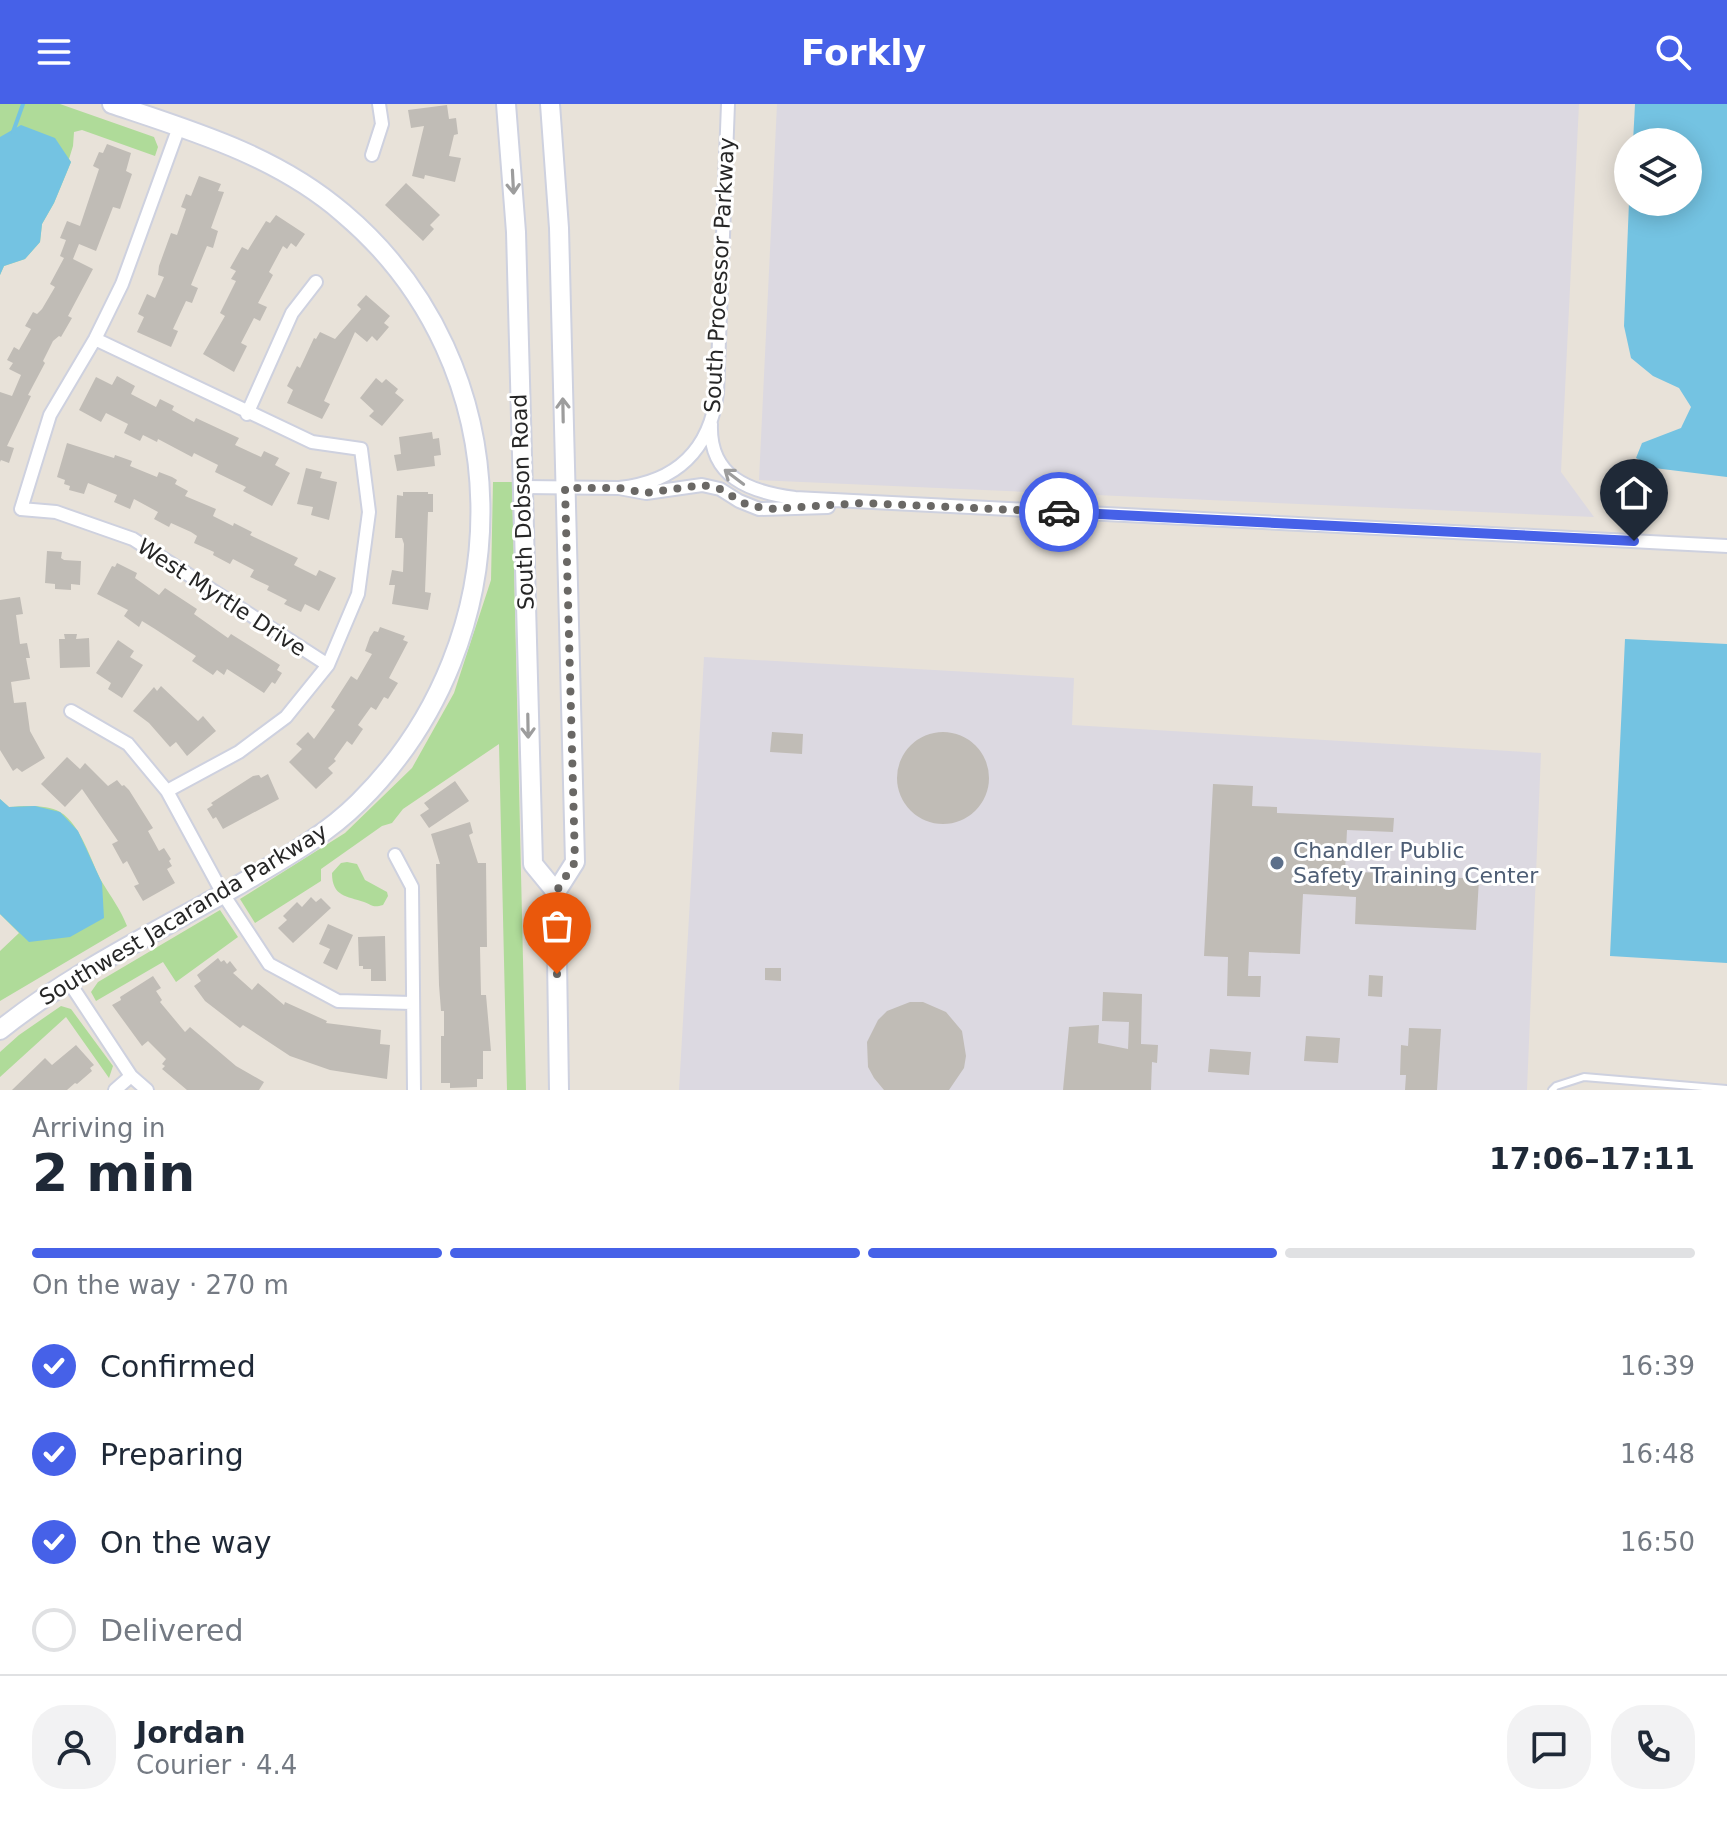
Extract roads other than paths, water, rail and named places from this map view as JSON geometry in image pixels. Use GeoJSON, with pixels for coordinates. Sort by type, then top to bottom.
{"type":"FeatureCollection","features":[{"type":"Feature","properties":{"kind":"main road","name":"Southwest Jacaranda Parkway"},"geometry":{"type":"LineString","coordinates":[[0,1029],[69,982],[287,856],[346,814],[384,776],[420,728],[449,674],[468,614],[480,543],[480,487],[473,436],[459,384],[427,316],[405,278],[387,255],[343,212],[293,176],[240,150],[112,104]]}},
{"type":"Feature","properties":{"kind":"main road","name":"South Dobson Road"},"geometry":{"type":"LineString","coordinates":[[506,104],[516,232],[533,864],[556,892]]}},
{"type":"Feature","properties":{"kind":"main road","name":"South Dobson Road"},"geometry":{"type":"LineString","coordinates":[[550,104],[559,228],[575,862],[556,892],[559,1090]]}},
{"type":"Feature","properties":{"kind":"street"},"geometry":{"type":"LineString","coordinates":[[372,155],[382,124],[379,104]]}},
{"type":"Feature","properties":{"kind":"street","name":"South Processor Parkway"},"geometry":{"type":"LineString","coordinates":[[619,488],[658,480],[675,469],[695,452],[711,424],[717,393],[728,104]]}},
{"type":"Feature","properties":{"kind":"street"},"geometry":{"type":"LineString","coordinates":[[167,791],[239,752],[286,717],[328,665],[358,594],[369,512],[361,449],[312,442],[247,414],[95,339],[122,284],[179,127]]}},
{"type":"Feature","properties":{"kind":"street"},"geometry":{"type":"LineString","coordinates":[[247,414],[292,313],[316,282]]}},
{"type":"Feature","properties":{"kind":"street","name":"West Myrtle Drive"},"geometry":{"type":"LineString","coordinates":[[95,339],[50,415],[21,509],[56,512],[133,539],[328,665]]}},
{"type":"Feature","properties":{"kind":"street"},"geometry":{"type":"LineString","coordinates":[[711,424],[716,458],[727,473],[741,483],[773,495],[863,503],[1727,546]]}},
{"type":"Feature","properties":{"kind":"street"},"geometry":{"type":"LineString","coordinates":[[523,487],[619,488],[659,492],[690,485],[711,486],[747,505],[770,509],[863,503]]}},
{"type":"Feature","properties":{"kind":"street"},"geometry":{"type":"LineString","coordinates":[[71,711],[128,744],[167,791],[223,894],[269,964],[338,1001],[412,1003]]}},
{"type":"Feature","properties":{"kind":"street"},"geometry":{"type":"LineString","coordinates":[[395,855],[412,887],[414,1090]]}},
{"type":"Feature","properties":{"kind":"street"},"geometry":{"type":"LineString","coordinates":[[69,982],[131,1076],[147,1090]]}},
{"type":"Feature","properties":{"kind":"street"},"geometry":{"type":"LineString","coordinates":[[115,1090],[131,1076]]}},
{"type":"Feature","properties":{"kind":"lane"},"geometry":{"type":"LineString","coordinates":[[1552,1090],[1584,1077],[1727,1089]]}},
{"type":"Feature","properties":{"kind":"water"},"geometry":{"type":"Polygon","coordinates":[[[1635,104],[1727,104],[1727,477],[1654,468],[1636,458],[1642,443],[1681,428],[1691,407],[1679,388],[1653,376],[1631,358],[1624,326],[1628,216],[1702,216],[1702,128],[1634,128],[1635,104]]]}},
{"type":"Feature","properties":{"kind":"water"},"geometry":{"type":"Polygon","coordinates":[[[21,125],[55,138],[71,162],[42,224],[40,242],[25,259],[4,266],[0,275],[0,137],[21,125]]]}},
{"type":"Feature","properties":{"kind":"water"},"geometry":{"type":"Polygon","coordinates":[[[1625,639],[1727,644],[1727,963],[1610,956],[1625,639]]]}},
{"type":"Feature","properties":{"kind":"water"},"geometry":{"type":"Polygon","coordinates":[[[0,799],[9,807],[35,806],[60,812],[78,831],[102,883],[104,918],[70,937],[29,942],[0,914],[0,799]]]}},
{"type":"Feature","properties":{"kind":"waterway"},"geometry":{"type":"LineString","coordinates":[[13,132],[23,104]]}},
{"type":"Feature","properties":{"kind":"place","name":"Chandler Public Safety Training Center"},"geometry":{"type":"Point","coordinates":[1277,863]}}]}
